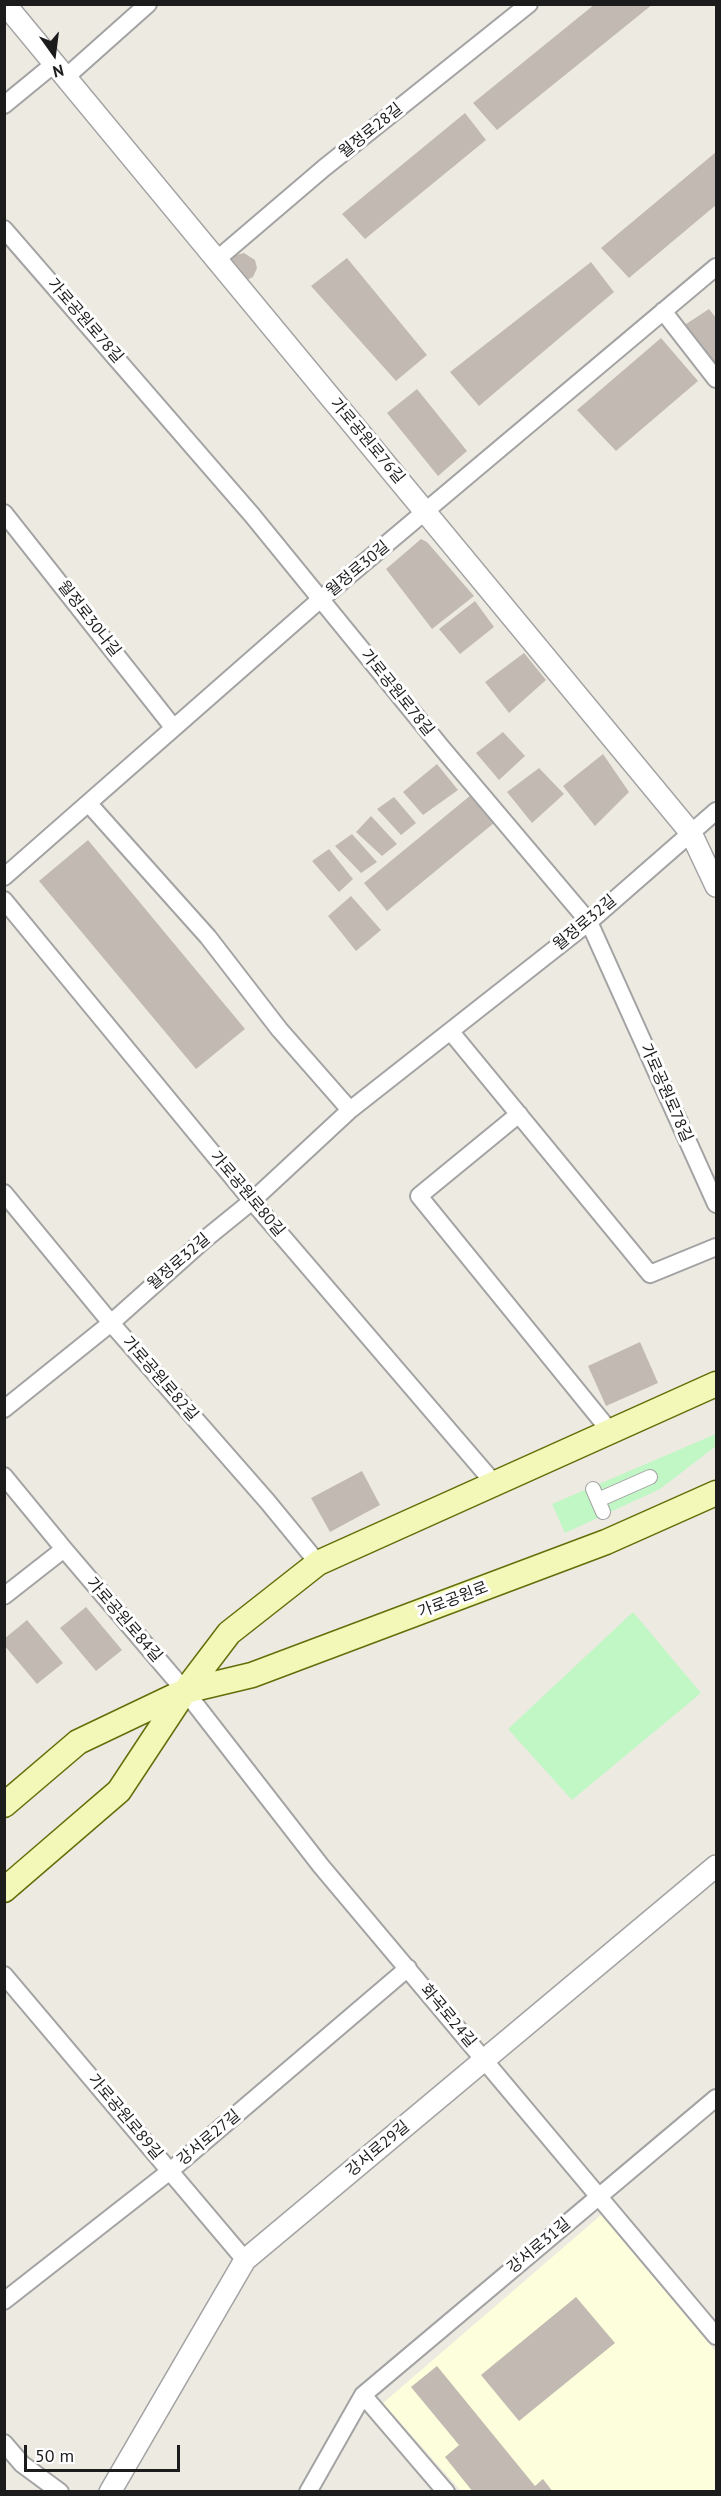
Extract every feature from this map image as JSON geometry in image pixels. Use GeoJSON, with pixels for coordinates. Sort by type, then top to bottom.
{"type":"FeatureCollection","features":[{"type":"Feature","properties":{"kind":"main road","name":"가로공원로"},"geometry":{"type":"LineString","coordinates":[[4,1890],[118,1791],[184,1691],[229,1633],[318,1563],[717,1384]]}},
{"type":"Feature","properties":{"kind":"main road","name":"가로공원로"},"geometry":{"type":"LineString","coordinates":[[4,1805],[78,1742],[184,1691],[252,1675],[274,1667],[606,1542],[717,1493]]}},
{"type":"Feature","properties":{"kind":"street","name":"가로공원로76길"},"geometry":{"type":"LineString","coordinates":[[5,4],[215,261],[427,512],[691,833],[717,886]]}},
{"type":"Feature","properties":{"kind":"street"},"geometry":{"type":"LineString","coordinates":[[4,105],[60,71],[148,4]]}},
{"type":"Feature","properties":{"kind":"street","name":"월정로28길"},"geometry":{"type":"LineString","coordinates":[[215,261],[324,168],[529,4]]}},
{"type":"Feature","properties":{"kind":"street","name":"가로공원로78길"},"geometry":{"type":"LineString","coordinates":[[4,229],[252,515],[442,748],[589,922],[717,1204]]}},
{"type":"Feature","properties":{"kind":"street","name":"월정로30길"},"geometry":{"type":"LineString","coordinates":[[4,877],[321,600],[717,267]]}},
{"type":"Feature","properties":{"kind":"street"},"geometry":{"type":"LineString","coordinates":[[663,311],[717,379]]}},
{"type":"Feature","properties":{"kind":"street","name":"월정로30나길"},"geometry":{"type":"LineString","coordinates":[[4,513],[173,727]]}},
{"type":"Feature","properties":{"kind":"street"},"geometry":{"type":"LineString","coordinates":[[89,804],[208,937],[279,1029],[350,1110]]}},
{"type":"Feature","properties":{"kind":"street","name":"월정로32길"},"geometry":{"type":"LineString","coordinates":[[4,1409],[111,1323],[204,1240],[252,1201],[350,1110],[589,922],[717,811]]}},
{"type":"Feature","properties":{"kind":"street","name":"가로공원로80길"},"geometry":{"type":"LineString","coordinates":[[4,900],[252,1201],[494,1483]]}},
{"type":"Feature","properties":{"kind":"street"},"geometry":{"type":"LineString","coordinates":[[451,1032],[650,1274],[717,1247]]}},
{"type":"Feature","properties":{"kind":"street"},"geometry":{"type":"LineString","coordinates":[[519,1114],[419,1196],[610,1431]]}},
{"type":"Feature","properties":{"kind":"street","name":"가로공원로82길"},"geometry":{"type":"LineString","coordinates":[[4,1193],[111,1323],[267,1501],[318,1563]]}},
{"type":"Feature","properties":{"kind":"street","name":"가로공원로84길"},"geometry":{"type":"LineString","coordinates":[[4,1476],[184,1691]]}},
{"type":"Feature","properties":{"kind":"street"},"geometry":{"type":"LineString","coordinates":[[598,1500],[650,1477]]}},
{"type":"Feature","properties":{"kind":"street"},"geometry":{"type":"LineString","coordinates":[[4,1596],[64,1549]]}},
{"type":"Feature","properties":{"kind":"street","name":"화곡로24길"},"geometry":{"type":"LineString","coordinates":[[184,1691],[321,1866],[717,2336]]}},
{"type":"Feature","properties":{"kind":"street","name":"강서로29길"},"geometry":{"type":"LineString","coordinates":[[110,2492],[245,2260],[717,1866]]}},
{"type":"Feature","properties":{"kind":"street","name":"강서로27길"},"geometry":{"type":"LineString","coordinates":[[4,2301],[170,2171],[408,1968]]}},
{"type":"Feature","properties":{"kind":"street","name":"가로공원로89길"},"geometry":{"type":"LineString","coordinates":[[4,1975],[245,2260]]}},
{"type":"Feature","properties":{"kind":"street","name":"강서로31길"},"geometry":{"type":"LineString","coordinates":[[308,2492],[363,2395],[717,2098]]}},
{"type":"Feature","properties":{"kind":"street"},"geometry":{"type":"LineString","coordinates":[[363,2395],[446,2492]]}},
{"type":"Feature","properties":{"kind":"street"},"geometry":{"type":"LineString","coordinates":[[4,2443],[22,2464],[60,2492]]}},
{"type":"Feature","properties":{"kind":"shaded area"},"geometry":{"type":"Polygon","coordinates":[[[601,2215],[716,2352],[716,2491],[461,2491],[383,2403],[601,2215]]]}},
{"type":"Feature","properties":{"kind":"green space"},"geometry":{"type":"Polygon","coordinates":[[[716,1434],[716,1446],[660,1489],[565,1533],[552,1504],[716,1434]]]}},
{"type":"Feature","properties":{"kind":"green space"},"geometry":{"type":"Polygon","coordinates":[[[633,1612],[701,1693],[572,1800],[508,1729],[633,1612]]]}},
{"type":"Feature","properties":{"kind":"building"},"geometry":{"type":"Polygon","coordinates":[[[595,4],[653,4],[497,130],[473,103],[595,4]]]}},
{"type":"Feature","properties":{"kind":"building"},"geometry":{"type":"Polygon","coordinates":[[[465,113],[486,140],[365,239],[342,214],[465,113]]]}},
{"type":"Feature","properties":{"kind":"building"},"geometry":{"type":"Polygon","coordinates":[[[716,152],[716,205],[629,278],[601,248],[716,152]]]}},
{"type":"Feature","properties":{"kind":"building"},"geometry":{"type":"Polygon","coordinates":[[[244,253],[255,260],[257,268],[253,277],[245,281],[230,262],[236,255],[244,253]]]}},
{"type":"Feature","properties":{"kind":"building"},"geometry":{"type":"Polygon","coordinates":[[[347,258],[427,355],[396,381],[311,286],[347,258]]]}},
{"type":"Feature","properties":{"kind":"building"},"geometry":{"type":"Polygon","coordinates":[[[591,262],[614,292],[479,406],[450,372],[591,262]]]}},
{"type":"Feature","properties":{"kind":"building"},"geometry":{"type":"Polygon","coordinates":[[[709,309],[716,318],[716,375],[680,328],[709,309]]]}},
{"type":"Feature","properties":{"kind":"building"},"geometry":{"type":"Polygon","coordinates":[[[661,338],[698,381],[616,451],[577,410],[661,338]]]}},
{"type":"Feature","properties":{"kind":"building"},"geometry":{"type":"Polygon","coordinates":[[[417,389],[467,451],[438,476],[387,413],[417,389]]]}},
{"type":"Feature","properties":{"kind":"building"},"geometry":{"type":"Polygon","coordinates":[[[421,539],[427,542],[474,596],[432,629],[386,569],[421,539]]]}},
{"type":"Feature","properties":{"kind":"building"},"geometry":{"type":"Polygon","coordinates":[[[475,601],[494,627],[460,654],[439,629],[475,601]]]}},
{"type":"Feature","properties":{"kind":"building"},"geometry":{"type":"Polygon","coordinates":[[[524,653],[546,680],[509,713],[485,682],[524,653]]]}},
{"type":"Feature","properties":{"kind":"building"},"geometry":{"type":"Polygon","coordinates":[[[503,732],[525,756],[499,780],[476,753],[503,732]]]}},
{"type":"Feature","properties":{"kind":"building"},"geometry":{"type":"Polygon","coordinates":[[[603,754],[629,792],[595,826],[563,786],[603,754]]]}},
{"type":"Feature","properties":{"kind":"building"},"geometry":{"type":"Polygon","coordinates":[[[437,764],[458,790],[423,815],[403,792],[437,764]]]}},
{"type":"Feature","properties":{"kind":"building"},"geometry":{"type":"Polygon","coordinates":[[[539,768],[564,794],[532,823],[507,792],[539,768]]]}},
{"type":"Feature","properties":{"kind":"building"},"geometry":{"type":"Polygon","coordinates":[[[471,795],[494,823],[387,911],[364,883],[471,795]]]}},
{"type":"Feature","properties":{"kind":"building"},"geometry":{"type":"Polygon","coordinates":[[[394,797],[416,823],[401,835],[377,809],[394,797]]]}},
{"type":"Feature","properties":{"kind":"building"},"geometry":{"type":"Polygon","coordinates":[[[371,816],[397,844],[382,856],[356,832],[371,816]]]}},
{"type":"Feature","properties":{"kind":"building"},"geometry":{"type":"Polygon","coordinates":[[[352,834],[377,862],[361,873],[335,846],[352,834]]]}},
{"type":"Feature","properties":{"kind":"building"},"geometry":{"type":"Polygon","coordinates":[[[88,840],[245,1029],[196,1069],[39,881],[88,840]]]}},
{"type":"Feature","properties":{"kind":"building"},"geometry":{"type":"Polygon","coordinates":[[[329,849],[353,879],[339,892],[312,861],[329,849]]]}},
{"type":"Feature","properties":{"kind":"building"},"geometry":{"type":"Polygon","coordinates":[[[351,896],[381,930],[356,951],[328,916],[351,896]]]}},
{"type":"Feature","properties":{"kind":"building"},"geometry":{"type":"Polygon","coordinates":[[[640,1342],[658,1383],[606,1406],[588,1366],[640,1342]]]}},
{"type":"Feature","properties":{"kind":"building"},"geometry":{"type":"Polygon","coordinates":[[[362,1471],[380,1505],[330,1532],[311,1498],[362,1471]]]}},
{"type":"Feature","properties":{"kind":"building"},"geometry":{"type":"Polygon","coordinates":[[[86,1607],[122,1650],[96,1671],[60,1628],[86,1607]]]}},
{"type":"Feature","properties":{"kind":"building"},"geometry":{"type":"Polygon","coordinates":[[[27,1620],[63,1663],[37,1684],[4,1645],[4,1639],[27,1620]]]}},
{"type":"Feature","properties":{"kind":"building"},"geometry":{"type":"Polygon","coordinates":[[[576,2297],[615,2343],[519,2421],[481,2375],[576,2297]]]}},
{"type":"Feature","properties":{"kind":"building"},"geometry":{"type":"Polygon","coordinates":[[[437,2366],[535,2486],[543,2479],[553,2492],[473,2492],[445,2457],[459,2445],[411,2387],[437,2366]]]}}]}
